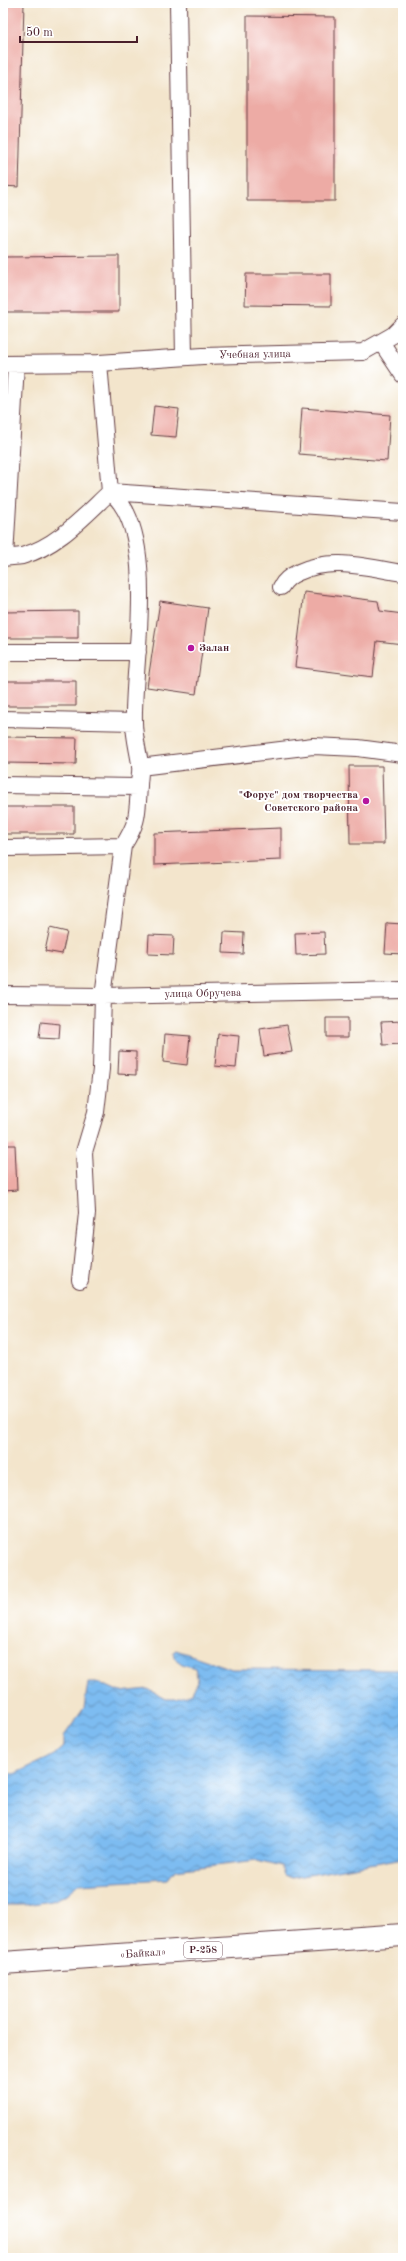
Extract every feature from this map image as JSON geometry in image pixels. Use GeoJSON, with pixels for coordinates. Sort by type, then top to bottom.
{"type":"FeatureCollection","features":[{"type":"Feature","properties":{"kind":"highway","name":"«Байкал»"},"geometry":{"type":"LineString","coordinates":[[3,1963],[403,1935]]}},
{"type":"Feature","properties":{"kind":"street"},"geometry":{"type":"LineString","coordinates":[[178,3],[184,357]]}},
{"type":"Feature","properties":{"kind":"street","name":"Учебная улица"},"geometry":{"type":"LineString","coordinates":[[10,364],[99,363],[184,357],[363,352],[393,335],[403,325]]}},
{"type":"Feature","properties":{"kind":"street"},"geometry":{"type":"LineString","coordinates":[[381,342],[403,375]]}},
{"type":"Feature","properties":{"kind":"street"},"geometry":{"type":"LineString","coordinates":[[80,1280],[87,1213],[84,1152],[96,1112],[101,1069],[103,996],[123,846],[134,828],[139,810],[138,787],[140,767],[134,722],[140,576],[136,541],[127,514],[117,497],[110,492],[99,363]]}},
{"type":"Feature","properties":{"kind":"street"},"geometry":{"type":"LineString","coordinates":[[10,364],[4,558],[22,556],[48,543],[74,526],[110,492],[403,512]]}},
{"type":"Feature","properties":{"kind":"street"},"geometry":{"type":"LineString","coordinates":[[281,587],[290,576],[322,564],[336,563],[369,566],[403,573]]}},
{"type":"Feature","properties":{"kind":"street"},"geometry":{"type":"LineString","coordinates":[[3,652],[138,652]]}},
{"type":"Feature","properties":{"kind":"street"},"geometry":{"type":"LineString","coordinates":[[3,720],[134,722]]}},
{"type":"Feature","properties":{"kind":"street"},"geometry":{"type":"LineString","coordinates":[[140,767],[313,746],[358,748],[403,754]]}},
{"type":"Feature","properties":{"kind":"street"},"geometry":{"type":"LineString","coordinates":[[3,785],[138,787]]}},
{"type":"Feature","properties":{"kind":"street"},"geometry":{"type":"LineString","coordinates":[[3,847],[123,846]]}},
{"type":"Feature","properties":{"kind":"street","name":"улица Обручева"},"geometry":{"type":"LineString","coordinates":[[3,995],[103,996],[403,990]]}},
{"type":"Feature","properties":{"kind":"water"},"geometry":{"type":"Polygon","coordinates":[[[176,1650],[232,1669],[403,1670],[403,1858],[292,1878],[284,1875],[281,1866],[257,1860],[175,1870],[168,1879],[79,1884],[66,1895],[52,1901],[25,1905],[3,1905],[3,1772],[14,1774],[54,1755],[64,1746],[64,1736],[84,1708],[88,1683],[100,1683],[120,1692],[148,1689],[166,1699],[177,1699],[192,1693],[198,1681],[195,1668],[182,1664],[174,1658],[173,1652],[176,1650]]]}},
{"type":"Feature","properties":{"kind":"building"},"geometry":{"type":"Polygon","coordinates":[[[3,3],[24,3],[19,187],[3,186],[3,3]]]}},
{"type":"Feature","properties":{"kind":"building"},"geometry":{"type":"Polygon","coordinates":[[[247,16],[335,17],[335,201],[247,201],[247,16]]]}},
{"type":"Feature","properties":{"kind":"building"},"geometry":{"type":"Polygon","coordinates":[[[119,256],[119,312],[3,312],[3,257],[119,256]]]}},
{"type":"Feature","properties":{"kind":"building"},"geometry":{"type":"Polygon","coordinates":[[[246,274],[331,274],[331,306],[245,305],[246,274]]]}},
{"type":"Feature","properties":{"kind":"building"},"geometry":{"type":"Polygon","coordinates":[[[154,406],[179,409],[176,437],[151,435],[154,406]]]}},
{"type":"Feature","properties":{"kind":"building"},"geometry":{"type":"Polygon","coordinates":[[[302,408],[390,415],[387,461],[299,454],[302,408]]]}},
{"type":"Feature","properties":{"kind":"building"},"geometry":{"type":"Polygon","coordinates":[[[304,592],[378,601],[380,611],[403,614],[403,644],[377,641],[373,677],[295,667],[304,592]]]}},
{"type":"Feature","properties":{"kind":"building"},"geometry":{"type":"Polygon","coordinates":[[[160,601],[208,608],[196,694],[147,687],[160,601]]]}},
{"type":"Feature","properties":{"kind":"building"},"geometry":{"type":"Polygon","coordinates":[[[78,611],[78,638],[3,638],[3,612],[78,611]]]}},
{"type":"Feature","properties":{"kind":"building"},"geometry":{"type":"Polygon","coordinates":[[[3,681],[76,681],[76,706],[3,706],[3,681]]]}},
{"type":"Feature","properties":{"kind":"building"},"geometry":{"type":"Polygon","coordinates":[[[3,737],[77,738],[76,764],[3,763],[3,737]]]}},
{"type":"Feature","properties":{"kind":"building"},"geometry":{"type":"Polygon","coordinates":[[[349,766],[382,766],[384,844],[350,844],[349,766]]]}},
{"type":"Feature","properties":{"kind":"building"},"geometry":{"type":"Polygon","coordinates":[[[3,807],[74,807],[74,834],[3,834],[3,807]]]}},
{"type":"Feature","properties":{"kind":"building"},"geometry":{"type":"Polygon","coordinates":[[[281,828],[281,860],[154,865],[154,833],[281,828]]]}},
{"type":"Feature","properties":{"kind":"building"},"geometry":{"type":"Polygon","coordinates":[[[387,923],[403,924],[403,954],[385,953],[387,923]]]}},
{"type":"Feature","properties":{"kind":"building"},"geometry":{"type":"Polygon","coordinates":[[[50,928],[67,932],[62,954],[45,951],[50,928]]]}},
{"type":"Feature","properties":{"kind":"building"},"geometry":{"type":"Polygon","coordinates":[[[224,932],[244,933],[243,954],[223,953],[224,932]]]}},
{"type":"Feature","properties":{"kind":"building"},"geometry":{"type":"Polygon","coordinates":[[[324,932],[325,954],[296,955],[295,933],[324,932]]]}},
{"type":"Feature","properties":{"kind":"building"},"geometry":{"type":"Polygon","coordinates":[[[149,935],[174,936],[173,955],[148,954],[149,935]]]}},
{"type":"Feature","properties":{"kind":"building"},"geometry":{"type":"Polygon","coordinates":[[[326,1018],[348,1018],[348,1037],[326,1037],[326,1018]]]}},
{"type":"Feature","properties":{"kind":"building"},"geometry":{"type":"Polygon","coordinates":[[[403,1021],[403,1044],[383,1045],[381,1022],[403,1021]]]}},
{"type":"Feature","properties":{"kind":"building"},"geometry":{"type":"Polygon","coordinates":[[[41,1022],[60,1024],[59,1039],[39,1038],[41,1022]]]}},
{"type":"Feature","properties":{"kind":"building"},"geometry":{"type":"Polygon","coordinates":[[[287,1025],[292,1052],[264,1056],[260,1029],[287,1025]]]}},
{"type":"Feature","properties":{"kind":"building"},"geometry":{"type":"Polygon","coordinates":[[[165,1034],[190,1036],[187,1065],[163,1062],[165,1034]]]}},
{"type":"Feature","properties":{"kind":"building"},"geometry":{"type":"Polygon","coordinates":[[[218,1034],[239,1036],[236,1068],[215,1066],[218,1034]]]}},
{"type":"Feature","properties":{"kind":"building"},"geometry":{"type":"Polygon","coordinates":[[[119,1051],[136,1052],[136,1075],[118,1074],[119,1051]]]}},
{"type":"Feature","properties":{"kind":"building"},"geometry":{"type":"Polygon","coordinates":[[[3,1145],[15,1145],[17,1190],[3,1191],[3,1145]]]}},
{"type":"Feature","properties":{"kind":"place","name":"Залан"},"geometry":{"type":"Point","coordinates":[191,648]}},
{"type":"Feature","properties":{"kind":"place","name":"\"Форус\" дом творчества Советского района"},"geometry":{"type":"Point","coordinates":[366,801]}}]}
